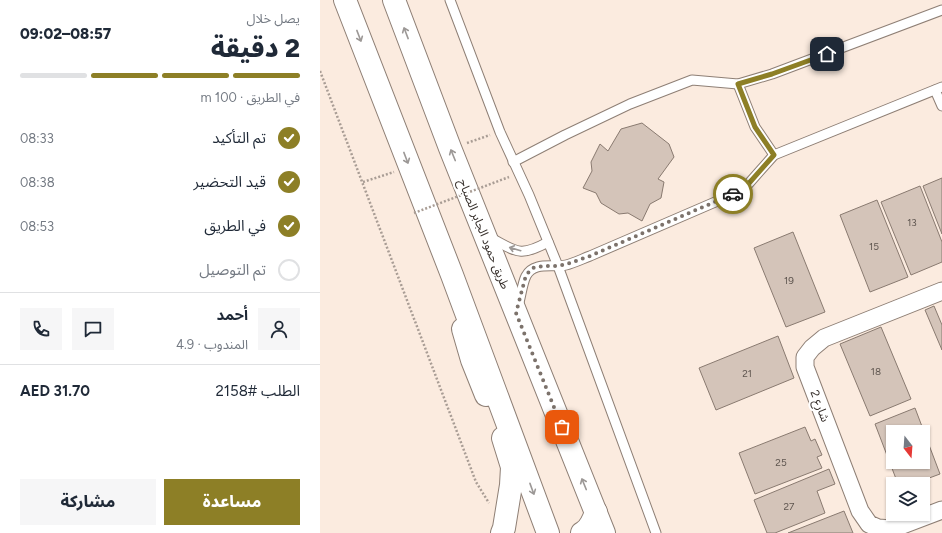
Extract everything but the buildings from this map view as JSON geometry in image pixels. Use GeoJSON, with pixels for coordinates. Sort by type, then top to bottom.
{"type":"FeatureCollection","features":[{"type":"Feature","properties":{"kind":"main road"},"geometry":{"type":"LineString","coordinates":[[345,0],[550,530]]}},
{"type":"Feature","properties":{"kind":"main road","name":"طريق حمود الجابر الصباح"},"geometry":{"type":"LineString","coordinates":[[394,0],[450,148],[604,533]]}},
{"type":"Feature","properties":{"kind":"main road"},"geometry":{"type":"LineString","coordinates":[[452,275],[460,315],[472,360],[505,442],[512,466],[511,485],[503,530]]}},
{"type":"Feature","properties":{"kind":"main road"},"geometry":{"type":"LineString","coordinates":[[582,533],[586,531],[593,523],[596,512]]}},
{"type":"Feature","properties":{"kind":"street","name":"شارع 2"},"geometry":{"type":"LineString","coordinates":[[942,291],[824,338],[812,348],[805,357],[805,367],[860,512],[870,524],[878,528],[892,530],[942,510]]}},
{"type":"Feature","properties":{"kind":"lane"},"geometry":{"type":"LineString","coordinates":[[450,0],[513,162],[558,266],[656,533]]}},
{"type":"Feature","properties":{"kind":"lane"},"geometry":{"type":"LineString","coordinates":[[513,162],[630,104],[692,80],[738,84],[786,69],[942,10]]}},
{"type":"Feature","properties":{"kind":"lane"},"geometry":{"type":"LineString","coordinates":[[738,84],[755,127],[774,155]]}},
{"type":"Feature","properties":{"kind":"lane"},"geometry":{"type":"LineString","coordinates":[[516,313],[526,275],[533,268],[567,264],[601,252],[743,190],[774,155],[939,89],[942,106]]}},
{"type":"Feature","properties":{"kind":"lane"},"geometry":{"type":"LineString","coordinates":[[484,234],[515,251],[526,252],[548,242]]}},
{"type":"Feature","properties":{"kind":"path"},"geometry":{"type":"LineString","coordinates":[[320,71],[476,482],[503,530]]}},
{"type":"Feature","properties":{"kind":"path"},"geometry":{"type":"LineString","coordinates":[[450,148],[492,135]]}},
{"type":"Feature","properties":{"kind":"path"},"geometry":{"type":"LineString","coordinates":[[363,182],[397,171],[409,165]]}},
{"type":"Feature","properties":{"kind":"path"},"geometry":{"type":"LineString","coordinates":[[414,213],[509,177]]}},
{"type":"Feature","properties":{"kind":"way so far"},"geometry":{"type":"LineString","coordinates":[[562,427],[516,313],[526,275],[533,268],[567,264],[607,250],[733,194]]}},
{"type":"Feature","properties":{"kind":"route"},"geometry":{"type":"LineString","coordinates":[[733,194],[743,190],[774,155],[755,127],[738,84],[772,74],[827,54]]}}]}
